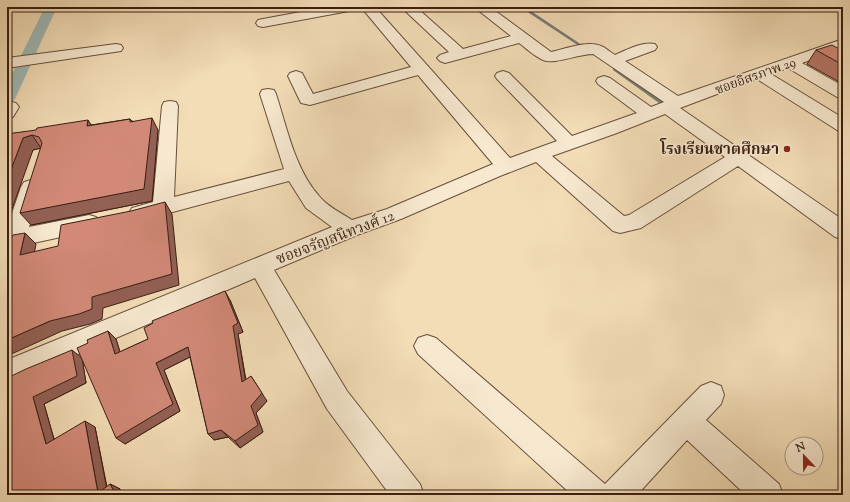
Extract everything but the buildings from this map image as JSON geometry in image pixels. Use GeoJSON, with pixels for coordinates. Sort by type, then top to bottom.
{"type":"FeatureCollection","features":[{"type":"Feature","properties":{"kind":"street"},"geometry":{"type":"LineString","coordinates":[[263,23],[349,7]]}},
{"type":"Feature","properties":{"kind":"street"},"geometry":{"type":"LineString","coordinates":[[368,7],[506,166]]}},
{"type":"Feature","properties":{"kind":"street"},"geometry":{"type":"LineString","coordinates":[[408,7],[460,54]]}},
{"type":"Feature","properties":{"kind":"street"},"geometry":{"type":"LineString","coordinates":[[481,7],[520,38],[549,57],[587,49],[596,49],[614,60],[665,108],[843,231]]}},
{"type":"Feature","properties":{"kind":"street"},"geometry":{"type":"LineString","coordinates":[[445,58],[520,38]]}},
{"type":"Feature","properties":{"kind":"street","name":"ซอยอิสรภาพ 29"},"geometry":{"type":"LineString","coordinates":[[665,108],[842,44]]}},
{"type":"Feature","properties":{"kind":"street"},"geometry":{"type":"LineString","coordinates":[[614,60],[650,47]]}},
{"type":"Feature","properties":{"kind":"street"},"geometry":{"type":"LineString","coordinates":[[10,62],[116,48]]}},
{"type":"Feature","properties":{"kind":"street"},"geometry":{"type":"LineString","coordinates":[[789,62],[843,93]]}},
{"type":"Feature","properties":{"kind":"street"},"geometry":{"type":"LineString","coordinates":[[296,76],[307,99],[312,100],[422,70]]}},
{"type":"Feature","properties":{"kind":"street"},"geometry":{"type":"LineString","coordinates":[[759,74],[843,126]]}},
{"type":"Feature","properties":{"kind":"street"},"geometry":{"type":"LineString","coordinates":[[503,76],[569,143]]}},
{"type":"Feature","properties":{"kind":"street"},"geometry":{"type":"LineString","coordinates":[[604,81],[665,108]]}},
{"type":"Feature","properties":{"kind":"street"},"geometry":{"type":"LineString","coordinates":[[268,94],[295,173],[313,203],[349,229]]}},
{"type":"Feature","properties":{"kind":"street"},"geometry":{"type":"LineString","coordinates":[[162,207],[170,106]]}},
{"type":"Feature","properties":{"kind":"street","name":"ซอยจรัญสนิทวงศ์ 12"},"geometry":{"type":"LineString","coordinates":[[7,373],[349,229],[394,214],[506,166],[665,108]]}},
{"type":"Feature","properties":{"kind":"street"},"geometry":{"type":"LineString","coordinates":[[538,154],[620,225],[625,225],[640,218],[738,158]]}},
{"type":"Feature","properties":{"kind":"street"},"geometry":{"type":"LineString","coordinates":[[7,257],[17,238],[19,225],[37,169]]}},
{"type":"Feature","properties":{"kind":"street"},"geometry":{"type":"LineString","coordinates":[[17,238],[117,218],[295,173]]}},
{"type":"Feature","properties":{"kind":"street"},"geometry":{"type":"LineString","coordinates":[[260,266],[337,400],[409,495]]}},
{"type":"Feature","properties":{"kind":"street"},"geometry":{"type":"LineString","coordinates":[[428,346],[596,495]]}},
{"type":"Feature","properties":{"kind":"street"},"geometry":{"type":"LineString","coordinates":[[616,495],[712,395]]}},
{"type":"Feature","properties":{"kind":"street"},"geometry":{"type":"LineString","coordinates":[[687,421],[768,495]]}},
{"type":"Feature","properties":{"kind":"waterway"},"geometry":{"type":"LineString","coordinates":[[7,99],[51,7]]}},
{"type":"Feature","properties":{"kind":"waterway"},"geometry":{"type":"LineString","coordinates":[[522,7],[586,49]]}},
{"type":"Feature","properties":{"kind":"waterway"},"geometry":{"type":"LineString","coordinates":[[615,69],[661,102]]}},
{"type":"Feature","properties":{"kind":"place","name":"โรงเรียนชาตศึกษา"},"geometry":{"type":"Point","coordinates":[787,149]}}]}
